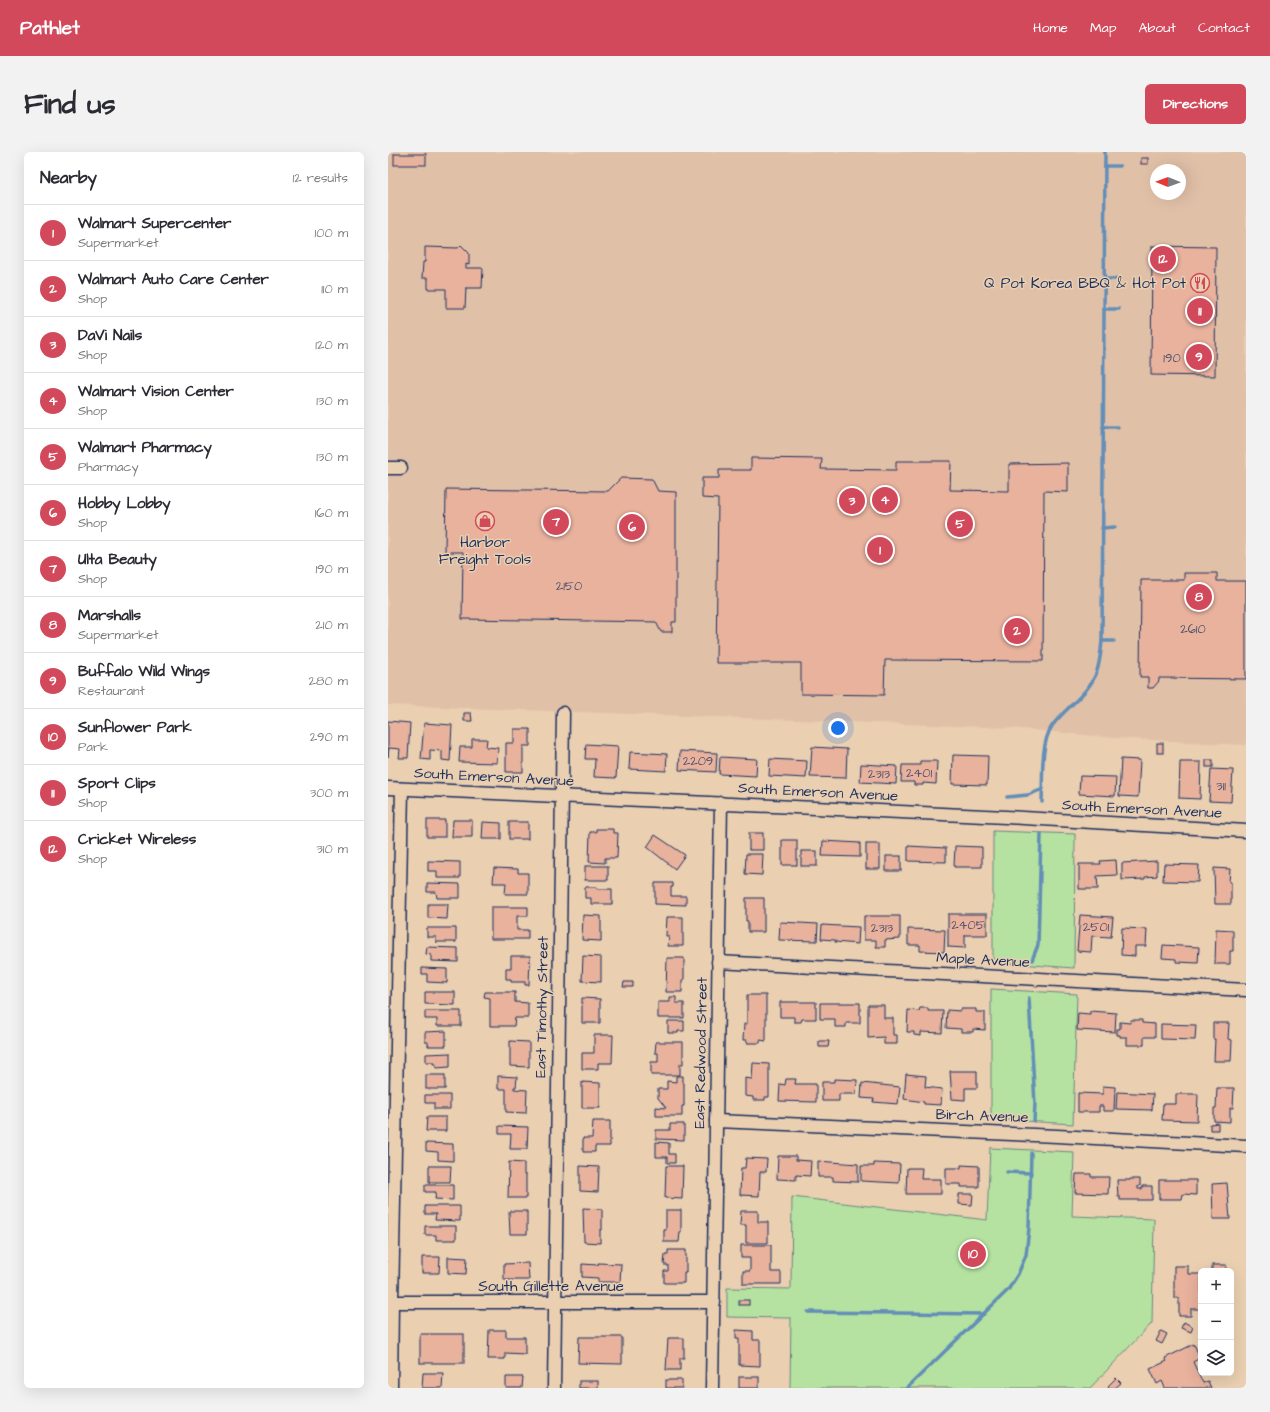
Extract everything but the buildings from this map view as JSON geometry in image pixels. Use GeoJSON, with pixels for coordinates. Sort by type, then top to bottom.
{"type":"FeatureCollection","features":[{"type":"Feature","properties":{"kind":"street"},"geometry":{"type":"LineString","coordinates":[[388,468],[401,468]]}},
{"type":"Feature","properties":{"kind":"street","name":"East Timothy Street"},"geometry":{"type":"LineString","coordinates":[[554,1388],[563,713]]}},
{"type":"Feature","properties":{"kind":"street","name":"South Emerson Avenue"},"geometry":{"type":"LineString","coordinates":[[388,788],[721,803],[1246,830]]}},
{"type":"Feature","properties":{"kind":"street"},"geometry":{"type":"LineString","coordinates":[[391,1388],[390,1302],[402,788]]}},
{"type":"Feature","properties":{"kind":"street","name":"East Redwood Street"},"geometry":{"type":"LineString","coordinates":[[712,1388],[721,803]]}},
{"type":"Feature","properties":{"kind":"street","name":"Maple Avenue"},"geometry":{"type":"LineString","coordinates":[[718,962],[1246,990]]}},
{"type":"Feature","properties":{"kind":"street","name":"Birch Avenue"},"geometry":{"type":"LineString","coordinates":[[716,1121],[1246,1146]]}},
{"type":"Feature","properties":{"kind":"street","name":"South Gillette Avenue"},"geometry":{"type":"LineString","coordinates":[[390,1302],[714,1302]]}},
{"type":"Feature","properties":{"kind":"shaded area"},"geometry":{"type":"Polygon","coordinates":[[[388,152],[1246,152],[1246,745],[1115,738],[1012,728],[388,705],[388,152]]]}},
{"type":"Feature","properties":{"kind":"green space"},"geometry":{"type":"Polygon","coordinates":[[[993,831],[1075,834],[1074,968],[993,962],[993,831]]]}},
{"type":"Feature","properties":{"kind":"green space"},"geometry":{"type":"Polygon","coordinates":[[[991,989],[1077,994],[1073,1124],[991,1119],[991,989]]]}},
{"type":"Feature","properties":{"kind":"green space"},"geometry":{"type":"Polygon","coordinates":[[[990,1148],[1074,1152],[1072,1216],[1154,1219],[1152,1323],[1090,1388],[790,1388],[791,1318],[727,1317],[727,1288],[791,1289],[792,1197],[987,1220],[990,1148]]]}},
{"type":"Feature","properties":{"kind":"waterway"},"geometry":{"type":"LineString","coordinates":[[1042,802],[1043,762],[1048,734],[1057,719],[1082,695],[1092,682],[1096,674],[1102,645],[1105,152]]}},
{"type":"Feature","properties":{"kind":"waterway"},"geometry":{"type":"LineString","coordinates":[[1105,166],[1120,166]]}},
{"type":"Feature","properties":{"kind":"waterway"},"geometry":{"type":"LineString","coordinates":[[1104,279],[1119,279]]}},
{"type":"Feature","properties":{"kind":"waterway"},"geometry":{"type":"LineString","coordinates":[[1104,309],[1119,309]]}},
{"type":"Feature","properties":{"kind":"waterway"},"geometry":{"type":"LineString","coordinates":[[1103,427],[1118,427]]}},
{"type":"Feature","properties":{"kind":"waterway"},"geometry":{"type":"LineString","coordinates":[[1102,528],[1115,527]]}},
{"type":"Feature","properties":{"kind":"waterway"},"geometry":{"type":"LineString","coordinates":[[1102,641],[1114,641]]}},
{"type":"Feature","properties":{"kind":"waterway"},"geometry":{"type":"LineString","coordinates":[[1007,797],[1028,795],[1043,789]]}},
{"type":"Feature","properties":{"kind":"waterway"},"geometry":{"type":"LineString","coordinates":[[1032,960],[1038,945],[1041,834]]}},
{"type":"Feature","properties":{"kind":"waterway"},"geometry":{"type":"LineString","coordinates":[[1029,998],[1035,1104],[1034,1121]]}},
{"type":"Feature","properties":{"kind":"waterway"},"geometry":{"type":"LineString","coordinates":[[907,1388],[1008,1290],[1018,1274],[1026,1255],[1029,1228],[1031,1153]]}},
{"type":"Feature","properties":{"kind":"waterway"},"geometry":{"type":"LineString","coordinates":[[1007,1172],[1031,1173]]}},
{"type":"Feature","properties":{"kind":"waterway"},"geometry":{"type":"LineString","coordinates":[[808,1312],[984,1314]]}},
{"type":"Feature","properties":{"kind":"place","name":"Cricket Wireless"},"geometry":{"type":"Point","coordinates":[1163,259]}},
{"type":"Feature","properties":{"kind":"place","name":"Q Pot Korea BBQ & Hot Pot"},"geometry":{"type":"Point","coordinates":[1200,283]}},
{"type":"Feature","properties":{"kind":"place","name":"Sport Clips"},"geometry":{"type":"Point","coordinates":[1200,311]}},
{"type":"Feature","properties":{"kind":"place","name":"Buffalo Wild Wings"},"geometry":{"type":"Point","coordinates":[1199,357]}},
{"type":"Feature","properties":{"kind":"place","name":"Walmart Vision Center"},"geometry":{"type":"Point","coordinates":[885,500]}},
{"type":"Feature","properties":{"kind":"place","name":"DaVi Nails"},"geometry":{"type":"Point","coordinates":[852,501]}},
{"type":"Feature","properties":{"kind":"place","name":"Harbor Freight Tools"},"geometry":{"type":"Point","coordinates":[485,521]}},
{"type":"Feature","properties":{"kind":"place","name":"Ulta Beauty"},"geometry":{"type":"Point","coordinates":[556,522]}},
{"type":"Feature","properties":{"kind":"place","name":"Walmart Pharmacy"},"geometry":{"type":"Point","coordinates":[960,524]}},
{"type":"Feature","properties":{"kind":"place","name":"Hobby Lobby"},"geometry":{"type":"Point","coordinates":[632,527]}},
{"type":"Feature","properties":{"kind":"place","name":"Walmart Supercenter"},"geometry":{"type":"Point","coordinates":[880,550]}},
{"type":"Feature","properties":{"kind":"place","name":"Marshalls"},"geometry":{"type":"Point","coordinates":[1199,597]}},
{"type":"Feature","properties":{"kind":"place","name":"Walmart Auto Care Center"},"geometry":{"type":"Point","coordinates":[1017,631]}},
{"type":"Feature","properties":{"kind":"place","name":"Sunflower Park"},"geometry":{"type":"Point","coordinates":[973,1254]}}]}
